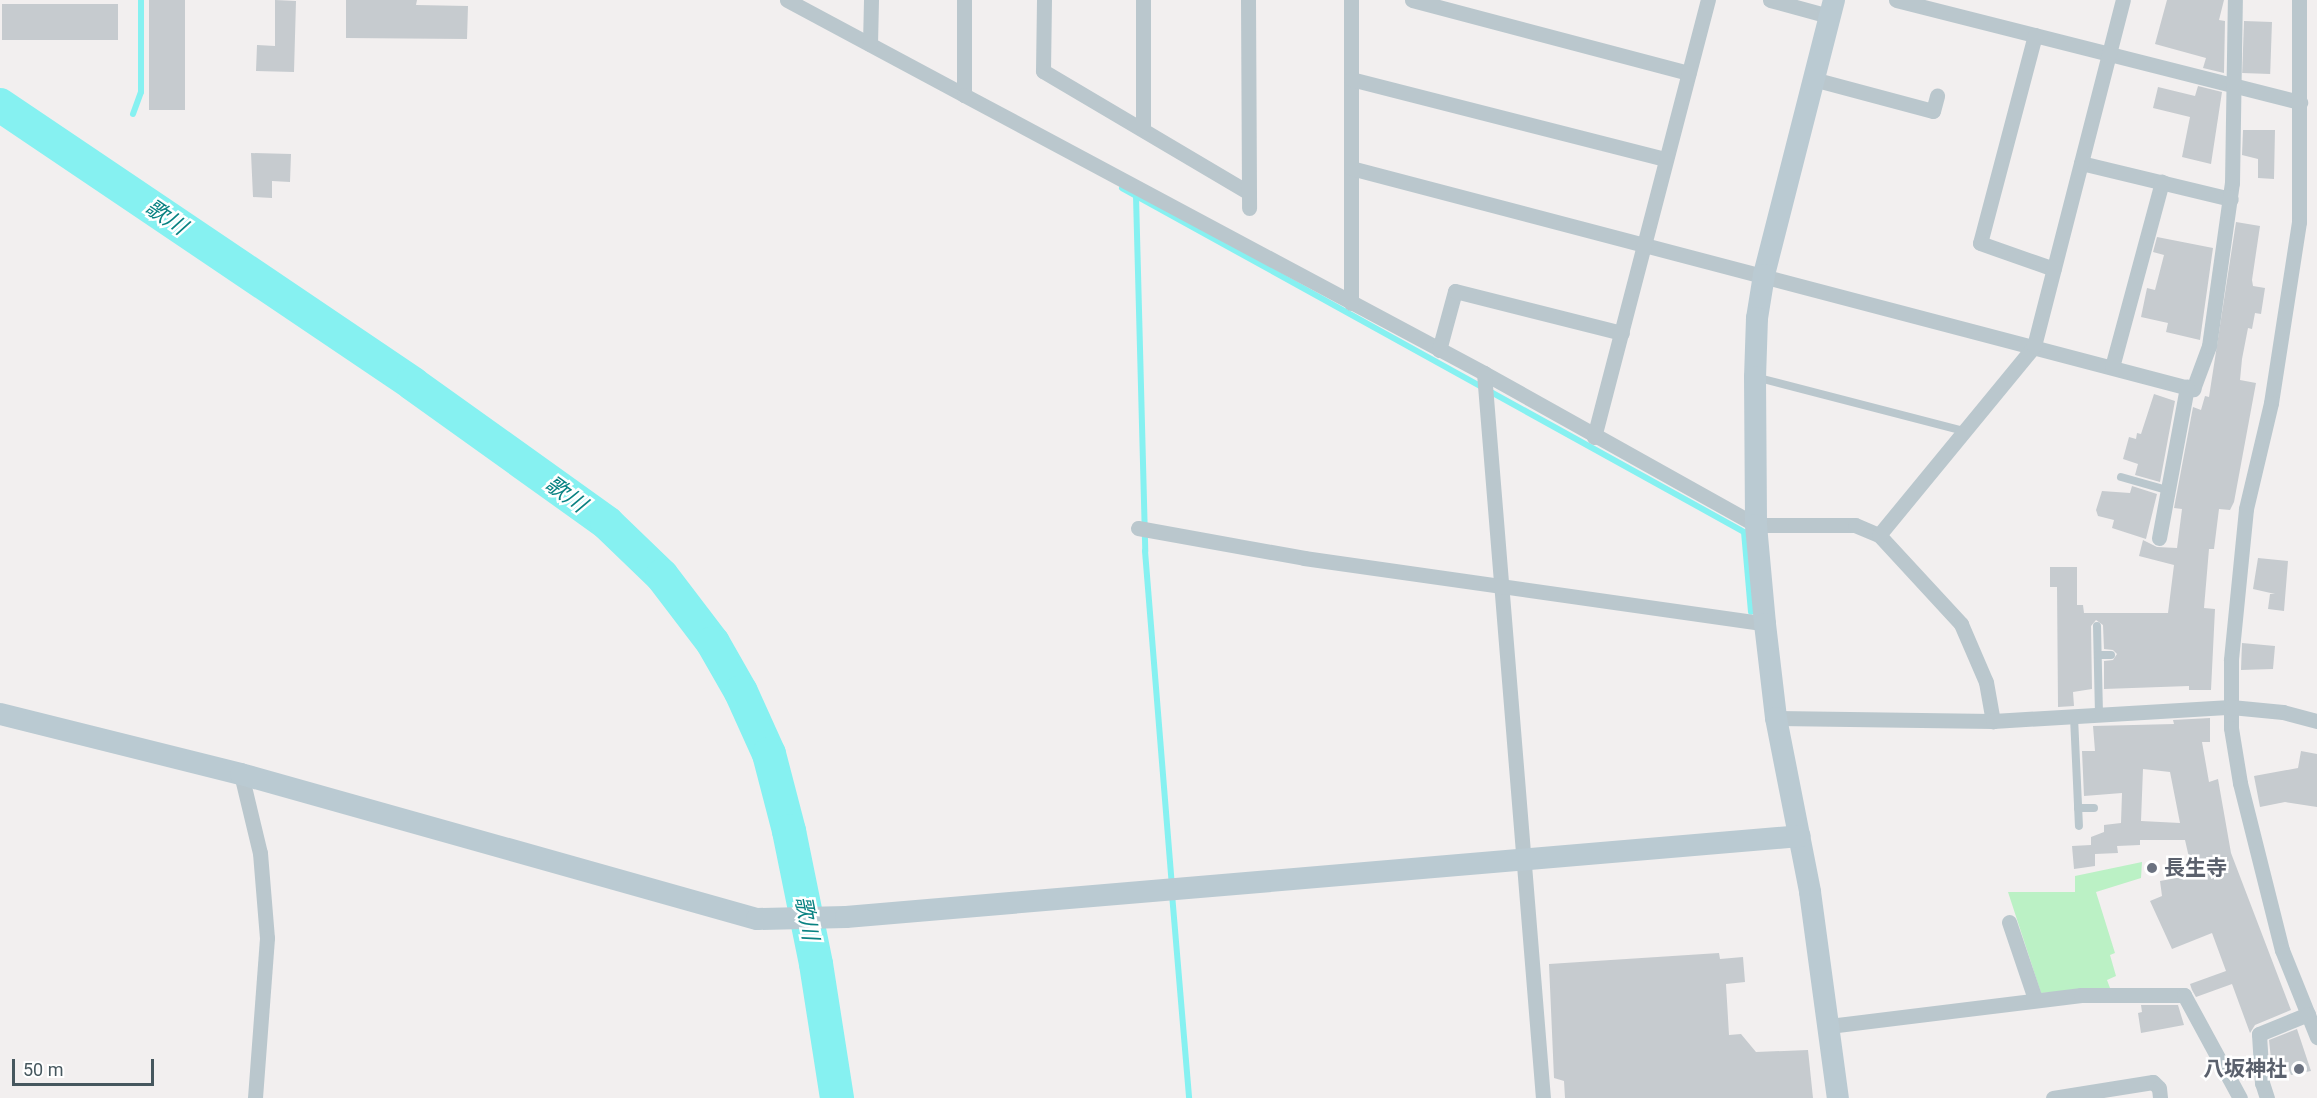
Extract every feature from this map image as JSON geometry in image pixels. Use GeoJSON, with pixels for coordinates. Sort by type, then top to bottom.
{"type":"FeatureCollection","features":[{"type":"Feature","properties":{"kind":"street"},"geometry":{"type":"LineString","coordinates":[[787,0],[1484,373],[1756,525],[1855,525],[1879,535],[1960,624],[1986,682],[1993,721]]}},
{"type":"Feature","properties":{"kind":"street"},"geometry":{"type":"LineString","coordinates":[[870,44],[871,0]]}},
{"type":"Feature","properties":{"kind":"street"},"geometry":{"type":"LineString","coordinates":[[964,0],[964,95]]}},
{"type":"Feature","properties":{"kind":"street"},"geometry":{"type":"LineString","coordinates":[[1044,0],[1043,71],[1248,192]]}},
{"type":"Feature","properties":{"kind":"street"},"geometry":{"type":"LineString","coordinates":[[1143,0],[1143,128]]}},
{"type":"Feature","properties":{"kind":"street"},"geometry":{"type":"LineString","coordinates":[[1248,0],[1249,208]]}},
{"type":"Feature","properties":{"kind":"street"},"geometry":{"type":"LineString","coordinates":[[1350,0],[1351,303]]}},
{"type":"Feature","properties":{"kind":"street"},"geometry":{"type":"LineString","coordinates":[[1412,0],[1689,73]]}},
{"type":"Feature","properties":{"kind":"street"},"geometry":{"type":"LineString","coordinates":[[1594,436],[1708,0]]}},
{"type":"Feature","properties":{"kind":"street"},"geometry":{"type":"LineString","coordinates":[[1770,0],[1832,8],[1764,275],[1756,318],[1755,377],[1756,525],[1765,624],[1776,718],[1800,836],[1838,1098]]}},
{"type":"Feature","properties":{"kind":"street"},"geometry":{"type":"LineString","coordinates":[[1896,0],[2300,102]]}},
{"type":"Feature","properties":{"kind":"street"},"geometry":{"type":"LineString","coordinates":[[1879,535],[2034,346],[2123,0]]}},
{"type":"Feature","properties":{"kind":"street"},"geometry":{"type":"LineString","coordinates":[[1351,168],[2193,389],[2209,346],[2231,199],[2235,0]]}},
{"type":"Feature","properties":{"kind":"street"},"geometry":{"type":"LineString","coordinates":[[2299,0],[2299,222],[2271,403],[2246,509],[2231,660],[2231,707],[2240,783],[2282,950],[2317,1037]]}},
{"type":"Feature","properties":{"kind":"street"},"geometry":{"type":"LineString","coordinates":[[2035,35],[1980,243],[2054,269]]}},
{"type":"Feature","properties":{"kind":"street"},"geometry":{"type":"LineString","coordinates":[[1351,79],[1665,159]]}},
{"type":"Feature","properties":{"kind":"street"},"geometry":{"type":"LineString","coordinates":[[1814,79],[1933,110]]}},
{"type":"Feature","properties":{"kind":"street"},"geometry":{"type":"LineString","coordinates":[[2081,163],[2231,199]]}},
{"type":"Feature","properties":{"kind":"street"},"geometry":{"type":"LineString","coordinates":[[2112,367],[2162,182]]}},
{"type":"Feature","properties":{"kind":"street"},"geometry":{"type":"LineString","coordinates":[[1439,350],[1455,291],[1622,333]]}},
{"type":"Feature","properties":{"kind":"street"},"geometry":{"type":"LineString","coordinates":[[1484,373],[1543,1098]]}},
{"type":"Feature","properties":{"kind":"street"},"geometry":{"type":"LineString","coordinates":[[2159,538],[2187,387]]}},
{"type":"Feature","properties":{"kind":"street"},"geometry":{"type":"LineString","coordinates":[[1138,528],[1305,558],[1765,624]]}},
{"type":"Feature","properties":{"kind":"street"},"geometry":{"type":"LineString","coordinates":[[1776,718],[1993,721],[2231,707],[2283,712],[2317,721]]}},
{"type":"Feature","properties":{"kind":"street"},"geometry":{"type":"LineString","coordinates":[[0,714],[241,774],[757,919],[832,917],[1525,857],[1800,836]]}},
{"type":"Feature","properties":{"kind":"street"},"geometry":{"type":"LineString","coordinates":[[241,774],[260,853],[267,938],[256,1098]]}},
{"type":"Feature","properties":{"kind":"street"},"geometry":{"type":"LineString","coordinates":[[2009,922],[2035,999]]}},
{"type":"Feature","properties":{"kind":"street"},"geometry":{"type":"LineString","coordinates":[[1829,1026],[2080,995],[2184,996],[2240,1098]]}},
{"type":"Feature","properties":{"kind":"street"},"geometry":{"type":"LineString","coordinates":[[2267,1098],[2262,1083],[2259,1034],[2308,1014]]}},
{"type":"Feature","properties":{"kind":"street"},"geometry":{"type":"LineString","coordinates":[[2053,1098],[2153,1082],[2159,1088],[2160,1098]]}},
{"type":"Feature","properties":{"kind":"lane"},"geometry":{"type":"LineString","coordinates":[[1755,377],[1964,431]]}},
{"type":"Feature","properties":{"kind":"lane"},"geometry":{"type":"LineString","coordinates":[[2121,477],[2168,490]]}},
{"type":"Feature","properties":{"kind":"lane"},"geometry":{"type":"LineString","coordinates":[[2097,626],[2099,715]]}},
{"type":"Feature","properties":{"kind":"lane"},"geometry":{"type":"LineString","coordinates":[[2098,655],[2110,655]]}},
{"type":"Feature","properties":{"kind":"lane"},"geometry":{"type":"LineString","coordinates":[[2074,717],[2079,826]]}},
{"type":"Feature","properties":{"kind":"lane"},"geometry":{"type":"LineString","coordinates":[[2078,808],[2094,808]]}},
{"type":"Feature","properties":{"kind":"green space"},"geometry":{"type":"Polygon","coordinates":[[[2142,862],[2141,878],[2096,892],[2115,953],[2110,955],[2116,976],[2107,980],[2110,988],[2041,993],[2008,892],[2075,892],[2075,876],[2142,862]]]}},
{"type":"Feature","properties":{"kind":"building"},"geometry":{"type":"Polygon","coordinates":[[[149,0],[185,0],[185,110],[149,110],[149,0]]]}},
{"type":"Feature","properties":{"kind":"building"},"geometry":{"type":"Polygon","coordinates":[[[275,0],[296,1],[294,72],[256,71],[257,45],[275,46],[275,0]]]}},
{"type":"Feature","properties":{"kind":"building"},"geometry":{"type":"Polygon","coordinates":[[[346,0],[417,0],[416,5],[468,6],[467,39],[346,38],[346,0]]]}},
{"type":"Feature","properties":{"kind":"building"},"geometry":{"type":"Polygon","coordinates":[[[2167,0],[2224,0],[2219,20],[2225,21],[2224,73],[2203,68],[2206,58],[2155,44],[2167,0]]]}},
{"type":"Feature","properties":{"kind":"building"},"geometry":{"type":"Polygon","coordinates":[[[2,4],[118,4],[118,40],[2,40],[2,4]]]}},
{"type":"Feature","properties":{"kind":"building"},"geometry":{"type":"Polygon","coordinates":[[[2244,21],[2272,22],[2270,74],[2242,73],[2244,21]]]}},
{"type":"Feature","properties":{"kind":"building"},"geometry":{"type":"Polygon","coordinates":[[[2198,86],[2222,92],[2211,164],[2182,157],[2190,117],[2153,108],[2158,87],[2195,96],[2198,86]]]}},
{"type":"Feature","properties":{"kind":"building"},"geometry":{"type":"Polygon","coordinates":[[[2243,130],[2275,130],[2274,179],[2258,178],[2258,159],[2242,155],[2243,130]]]}},
{"type":"Feature","properties":{"kind":"building"},"geometry":{"type":"Polygon","coordinates":[[[251,153],[291,154],[290,182],[272,181],[272,198],[253,197],[251,153]]]}},
{"type":"Feature","properties":{"kind":"building"},"geometry":{"type":"Polygon","coordinates":[[[2236,222],[2260,226],[2252,280],[2253,286],[2265,288],[2261,314],[2255,313],[2252,329],[2248,328],[2242,359],[2240,380],[2256,383],[2234,502],[2230,510],[2219,509],[2214,549],[2209,549],[2204,608],[2215,609],[2211,690],[2189,690],[2189,686],[2104,689],[2104,661],[2113,660],[2117,654],[2113,650],[2104,649],[2103,625],[2096,620],[2091,626],[2092,689],[2073,692],[2074,706],[2058,707],[2057,587],[2050,587],[2050,567],[2077,567],[2077,605],[2083,605],[2084,613],[2168,613],[2174,565],[2139,556],[2143,540],[2157,547],[2177,548],[2182,509],[2174,508],[2193,407],[2201,410],[2205,396],[2209,397],[2236,222]]]}},
{"type":"Feature","properties":{"kind":"building"},"geometry":{"type":"Polygon","coordinates":[[[2157,237],[2213,248],[2200,340],[2166,332],[2168,323],[2141,317],[2147,288],[2155,290],[2164,255],[2153,252],[2157,237]]]}},
{"type":"Feature","properties":{"kind":"building"},"geometry":{"type":"Polygon","coordinates":[[[2154,394],[2175,401],[2160,482],[2135,475],[2138,464],[2123,459],[2129,437],[2136,439],[2137,433],[2141,434],[2154,394]]]}},
{"type":"Feature","properties":{"kind":"building"},"geometry":{"type":"Polygon","coordinates":[[[2132,486],[2157,494],[2146,539],[2112,528],[2114,520],[2098,516],[2096,510],[2102,491],[2130,493],[2132,486]]]}},
{"type":"Feature","properties":{"kind":"building"},"geometry":{"type":"Polygon","coordinates":[[[2258,558],[2288,561],[2284,611],[2268,609],[2270,594],[2275,594],[2253,589],[2258,558]]]}},
{"type":"Feature","properties":{"kind":"building"},"geometry":{"type":"Polygon","coordinates":[[[2242,643],[2275,646],[2273,669],[2241,670],[2242,643]]]}},
{"type":"Feature","properties":{"kind":"building"},"geometry":{"type":"Polygon","coordinates":[[[2210,718],[2210,742],[2202,742],[2209,782],[2218,779],[2231,853],[2291,1010],[2255,1025],[2250,1033],[2232,984],[2196,997],[2192,990],[2190,984],[2226,971],[2212,933],[2172,949],[2150,901],[2162,896],[2160,881],[2193,875],[2185,840],[2140,840],[2140,845],[2117,846],[2118,853],[2095,854],[2095,866],[2074,869],[2072,846],[2091,845],[2091,837],[2104,832],[2104,825],[2121,823],[2122,793],[2084,796],[2082,751],[2095,751],[2093,726],[2174,724],[2173,720],[2210,718]],[[2143,769],[2141,821],[2180,823],[2170,772],[2143,769]]]}},
{"type":"Feature","properties":{"kind":"building"},"geometry":{"type":"Polygon","coordinates":[[[2301,751],[2317,754],[2317,807],[2285,802],[2260,807],[2254,776],[2298,768],[2301,751]]]}},
{"type":"Feature","properties":{"kind":"building"},"geometry":{"type":"Polygon","coordinates":[[[1719,953],[1720,959],[1743,957],[1745,982],[1726,984],[1729,1035],[1741,1034],[1756,1052],[1808,1050],[1813,1098],[1565,1098],[1564,1081],[1554,1078],[1549,964],[1719,953]]]}},
{"type":"Feature","properties":{"kind":"building"},"geometry":{"type":"Polygon","coordinates":[[[2141,1005],[2178,1005],[2184,1025],[2141,1033],[2138,1013],[2142,1012],[2141,1005]]]}},
{"type":"Feature","properties":{"kind":"building"},"geometry":{"type":"Polygon","coordinates":[[[2297,1029],[2311,1071],[2291,1075],[2286,1063],[2272,1069],[2269,1040],[2297,1029]]]}},
{"type":"Feature","properties":{"kind":"waterway"},"geometry":{"type":"LineString","coordinates":[[133,114],[141,92],[141,0]]}},
{"type":"Feature","properties":{"kind":"waterway","name":"歌川"},"geometry":{"type":"LineString","coordinates":[[0,105],[413,384],[607,523],[662,576],[713,643],[741,692],[769,754],[789,831],[816,964],[837,1098]]}},
{"type":"Feature","properties":{"kind":"waterway"},"geometry":{"type":"LineString","coordinates":[[1122,188],[1744,532],[1751,612]]}},
{"type":"Feature","properties":{"kind":"waterway"},"geometry":{"type":"LineString","coordinates":[[1136,196],[1145,551],[1172,884]]}},
{"type":"Feature","properties":{"kind":"waterway"},"geometry":{"type":"LineString","coordinates":[[1172,894],[1189,1098]]}},
{"type":"Feature","properties":{"kind":"place","name":"長生寺"},"geometry":{"type":"Point","coordinates":[2152,868]}},
{"type":"Feature","properties":{"kind":"place","name":"八坂神社"},"geometry":{"type":"Point","coordinates":[2299,1069]}}]}
